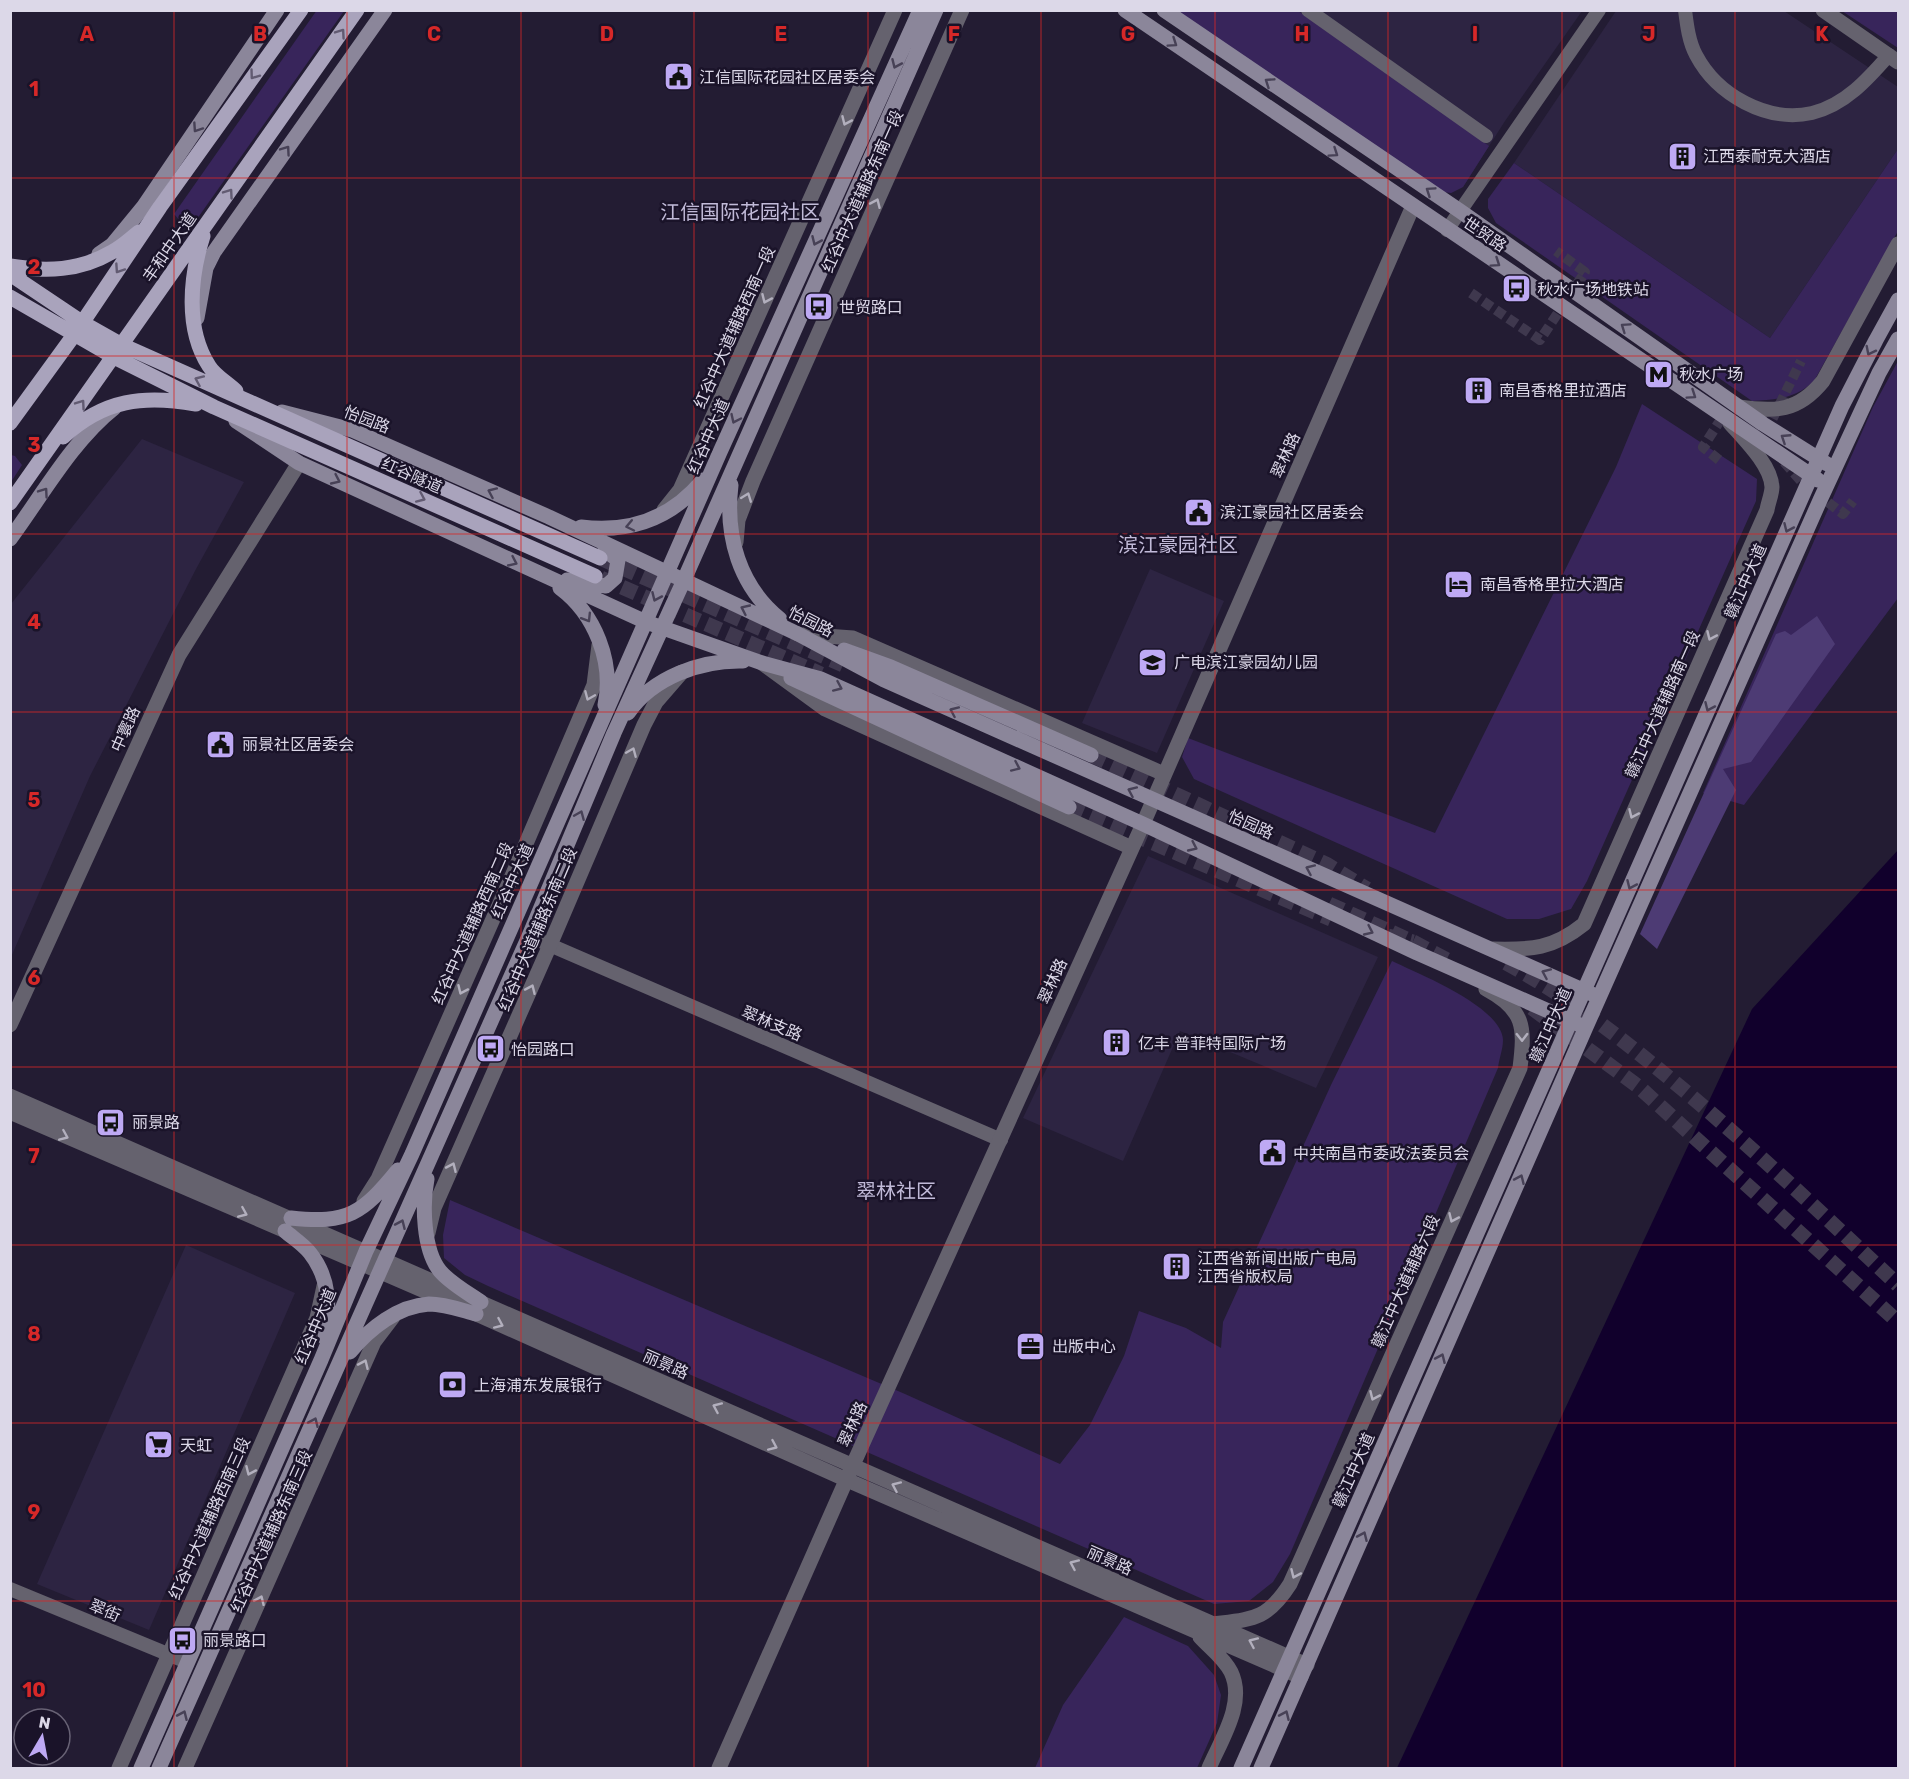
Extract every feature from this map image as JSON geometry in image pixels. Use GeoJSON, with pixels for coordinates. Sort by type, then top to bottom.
{"type":"FeatureCollection","features":[{"type":"Feature","properties":{"kind":"main road"},"geometry":{"type":"LineString","coordinates":[[81,266],[112,245],[144,206],[277,10]]}},
{"type":"Feature","properties":{"kind":"main road","name":"丰和中大道"},"geometry":{"type":"LineString","coordinates":[[10,423],[79,329],[160,207],[301,10]]}},
{"type":"Feature","properties":{"kind":"main road","name":"丰和中大道"},"geometry":{"type":"LineString","coordinates":[[10,503],[357,10]]}},
{"type":"Feature","properties":{"kind":"main road"},"geometry":{"type":"LineString","coordinates":[[195,330],[206,268],[214,252],[384,10]]}},
{"type":"Feature","properties":{"kind":"main road","name":"红谷中大道"},"geometry":{"type":"LineString","coordinates":[[141,1768],[720,452],[920,10]]}},
{"type":"Feature","properties":{"kind":"main road"},"geometry":{"type":"LineString","coordinates":[[159,1768],[529,936],[614,733],[936,10]]}},
{"type":"Feature","properties":{"kind":"main road","name":"世贸路"},"geometry":{"type":"LineString","coordinates":[[1125,10],[1827,486]]}},
{"type":"Feature","properties":{"kind":"main road","name":"世贸路"},"geometry":{"type":"LineString","coordinates":[[1164,10],[1460,211],[1738,406],[1834,469]]}},
{"type":"Feature","properties":{"kind":"main road"},"geometry":{"type":"LineString","coordinates":[[10,266],[33,270],[57,270],[81,266],[112,252],[139,232],[160,207]]}},
{"type":"Feature","properties":{"kind":"main road"},"geometry":{"type":"LineString","coordinates":[[207,224],[199,250],[192,305],[200,350],[210,369],[253,404]]}},
{"type":"Feature","properties":{"kind":"main road","name":"怡园路"},"geometry":{"type":"LineString","coordinates":[[10,274],[79,329]]}},
{"type":"Feature","properties":{"kind":"main road","name":"怡园路"},"geometry":{"type":"LineString","coordinates":[[10,297],[79,329],[118,351],[214,407],[299,463],[662,629],[762,663],[821,679],[1143,824],[1416,953],[1586,1028]]}},
{"type":"Feature","properties":{"kind":"main road","name":"赣江中大道"},"geometry":{"type":"LineString","coordinates":[[1241,1768],[1818,459],[1842,406],[1899,300]]}},
{"type":"Feature","properties":{"kind":"main road","name":"赣江中大道"},"geometry":{"type":"LineString","coordinates":[[1261,1768],[1834,469],[1879,373],[1899,339]]}},
{"type":"Feature","properties":{"kind":"main road","name":"怡园路"},"geometry":{"type":"LineString","coordinates":[[118,351],[253,404],[352,430],[549,517],[684,580],[798,634],[884,680],[1600,997]]}},
{"type":"Feature","properties":{"kind":"main road"},"geometry":{"type":"LineString","coordinates":[[40,461],[65,435],[92,415],[122,403],[144,399],[166,399],[214,407]]}},
{"type":"Feature","properties":{"kind":"main road"},"geometry":{"type":"LineString","coordinates":[[10,539],[80,441],[100,420],[122,403]]}},
{"type":"Feature","properties":{"kind":"main road","name":"红谷隧道"},"geometry":{"type":"LineString","coordinates":[[253,404],[600,558]]}},
{"type":"Feature","properties":{"kind":"main road","name":"红谷隧道"},"geometry":{"type":"LineString","coordinates":[[214,407],[595,576]]}},
{"type":"Feature","properties":{"kind":"main road"},"geometry":{"type":"LineString","coordinates":[[549,517],[574,526],[601,530],[628,527],[653,520],[675,508],[693,492],[708,474],[720,452]]}},
{"type":"Feature","properties":{"kind":"main road"},"geometry":{"type":"LineString","coordinates":[[733,470],[729,499],[729,527],[735,554],[748,583],[767,609],[798,634],[891,667],[1090,755]]}},
{"type":"Feature","properties":{"kind":"main road"},"geometry":{"type":"LineString","coordinates":[[546,577],[606,586],[615,578],[618,560],[549,517]]}},
{"type":"Feature","properties":{"kind":"main road"},"geometry":{"type":"LineString","coordinates":[[546,577],[568,594],[586,614],[599,639],[606,667],[607,686],[601,724]]}},
{"type":"Feature","properties":{"kind":"main road"},"geometry":{"type":"LineString","coordinates":[[614,733],[632,707],[655,686],[683,671],[722,661],[762,663],[821,693],[1069,807]]}},
{"type":"Feature","properties":{"kind":"main road"},"geometry":{"type":"LineString","coordinates":[[288,1224],[336,1219],[354,1213],[384,1188],[412,1154]]}},
{"type":"Feature","properties":{"kind":"main road"},"geometry":{"type":"LineString","coordinates":[[431,1157],[425,1187],[424,1209],[430,1253],[440,1270],[478,1308]]}},
{"type":"Feature","properties":{"kind":"main road"},"geometry":{"type":"LineString","coordinates":[[288,1224],[321,1269],[326,1281],[326,1330],[321,1360]]}},
{"type":"Feature","properties":{"kind":"main road"},"geometry":{"type":"LineString","coordinates":[[337,1368],[362,1338],[398,1312],[431,1304],[478,1308]]}},
{"type":"Feature","properties":{"kind":"street","name":"红谷中大道辅路西南一段"},"geometry":{"type":"LineString","coordinates":[[653,520],[669,505],[680,490],[895,10]]}},
{"type":"Feature","properties":{"kind":"street","name":"红谷中大道辅路东南一段"},"geometry":{"type":"LineString","coordinates":[[735,554],[738,520],[753,481],[962,10]]}},
{"type":"Feature","properties":{"kind":"street"},"geometry":{"type":"LineString","coordinates":[[1308,10],[1486,136]]}},
{"type":"Feature","properties":{"kind":"street"},"geometry":{"type":"LineString","coordinates":[[1448,230],[1599,10]]}},
{"type":"Feature","properties":{"kind":"street"},"geometry":{"type":"LineString","coordinates":[[1685,10],[1691,44],[1708,74],[1738,99],[1764,111],[1790,116],[1814,113],[1838,102],[1894,59],[1823,10]]}},
{"type":"Feature","properties":{"kind":"street","name":"翠林路"},"geometry":{"type":"LineString","coordinates":[[718,1768],[1143,824],[1413,206]]}},
{"type":"Feature","properties":{"kind":"street"},"geometry":{"type":"LineString","coordinates":[[1738,406],[1776,410],[1793,405],[1814,392],[1823,381],[1899,244]]}},
{"type":"Feature","properties":{"kind":"street","name":"赣江中大道辅路南一段"},"geometry":{"type":"LineString","coordinates":[[1493,949],[1521,950],[1548,946],[1564,939],[1584,924],[1767,510],[1772,487],[1769,474],[1754,450],[1724,417]]}},
{"type":"Feature","properties":{"kind":"street","name":"中寰路"},"geometry":{"type":"LineString","coordinates":[[10,1025],[179,655],[299,463]]}},
{"type":"Feature","properties":{"kind":"street"},"geometry":{"type":"LineString","coordinates":[[798,634],[853,638],[1164,774]]}},
{"type":"Feature","properties":{"kind":"street","name":"红谷中大道辅路西南二段"},"geometry":{"type":"LineString","coordinates":[[354,1213],[378,1179],[558,771],[594,685],[599,639]]}},
{"type":"Feature","properties":{"kind":"street"},"geometry":{"type":"LineString","coordinates":[[762,663],[825,709],[1132,848]]}},
{"type":"Feature","properties":{"kind":"street","name":"红谷中大道辅路东南二段"},"geometry":{"type":"LineString","coordinates":[[427,1242],[434,1208],[644,725],[656,702],[683,671]]}},
{"type":"Feature","properties":{"kind":"street","name":"翠林支路"},"geometry":{"type":"LineString","coordinates":[[529,936],[1001,1140]]}},
{"type":"Feature","properties":{"kind":"street","name":"赣江中大道辅路六段"},"geometry":{"type":"LineString","coordinates":[[1213,1624],[1251,1619],[1264,1613],[1279,1601],[1290,1584],[1520,1068],[1524,1038],[1522,1026],[1512,1008],[1497,995],[1416,953]]}},
{"type":"Feature","properties":{"kind":"street","name":"丽景路"},"geometry":{"type":"LineString","coordinates":[[10,1096],[288,1224],[850,1473],[1193,1631],[1304,1671]]}},
{"type":"Feature","properties":{"kind":"street","name":"丽景路"},"geometry":{"type":"LineString","coordinates":[[10,1112],[288,1224]]}},
{"type":"Feature","properties":{"kind":"street","name":"红谷中大道辅路西南三段"},"geometry":{"type":"LineString","coordinates":[[119,1768],[317,1318],[326,1281]]}},
{"type":"Feature","properties":{"kind":"street","name":"红谷中大道辅路东南三段"},"geometry":{"type":"LineString","coordinates":[[185,1768],[374,1342],[398,1312]]}},
{"type":"Feature","properties":{"kind":"street","name":"丽景路"},"geometry":{"type":"LineString","coordinates":[[850,1473],[1213,1624],[1287,1664]]}},
{"type":"Feature","properties":{"kind":"street","name":"翠街"},"geometry":{"type":"LineString","coordinates":[[10,1589],[187,1662]]}},
{"type":"Feature","properties":{"kind":"street"},"geometry":{"type":"LineString","coordinates":[[1193,1631],[1219,1656],[1230,1671],[1236,1696],[1233,1715],[1209,1768]]}},
{"type":"Feature","properties":{"kind":"shaded area"},"geometry":{"type":"Polygon","coordinates":[[[317,10],[344,11],[192,226],[181,222],[174,214],[317,10]]]}},
{"type":"Feature","properties":{"kind":"shaded area"},"geometry":{"type":"Polygon","coordinates":[[[1171,11],[1582,11],[1505,121],[1463,187],[1451,193],[1171,11]]]}},
{"type":"Feature","properties":{"kind":"shaded area"},"geometry":{"type":"Polygon","coordinates":[[[1171,11],[1298,11],[1489,146],[1463,187],[1451,193],[1442,192],[1171,11]]]}},
{"type":"Feature","properties":{"kind":"shaded area"},"geometry":{"type":"Polygon","coordinates":[[[1616,11],[1784,11],[1898,87],[1898,149],[1770,338],[1514,163],[1616,11]]]}},
{"type":"Feature","properties":{"kind":"shaded area"},"geometry":{"type":"Polygon","coordinates":[[[1842,11],[1898,11],[1898,48],[1842,11]]]}},
{"type":"Feature","properties":{"kind":"shaded area"},"geometry":{"type":"Polygon","coordinates":[[[1898,149],[1898,231],[1814,381],[1793,395],[1778,399],[1752,401],[1496,223],[1488,208],[1488,199],[1514,163],[1770,338],[1898,149]]]}},
{"type":"Feature","properties":{"kind":"shaded area"},"geometry":{"type":"Polygon","coordinates":[[[1898,361],[1898,598],[1744,805],[1703,793],[1873,407],[1898,361]]]}},
{"type":"Feature","properties":{"kind":"shaded area"},"geometry":{"type":"Polygon","coordinates":[[[1642,404],[1757,479],[1756,501],[1587,881],[1571,909],[1539,919],[1507,919],[1194,779],[1182,757],[1188,738],[1435,833],[1616,467],[1642,404]]]}},
{"type":"Feature","properties":{"kind":"shaded area"},"geometry":{"type":"Polygon","coordinates":[[[142,439],[244,482],[196,569],[90,776],[11,957],[11,604],[142,439]]]}},
{"type":"Feature","properties":{"kind":"shaded area"},"geometry":{"type":"Polygon","coordinates":[[[11,455],[15,456],[22,465],[11,482],[11,455]]]}},
{"type":"Feature","properties":{"kind":"shaded area","name":"广电滨江豪园幼儿园"},"geometry":{"type":"Polygon","coordinates":[[[1150,569],[1224,601],[1157,753],[1082,723],[1150,569]]]}},
{"type":"Feature","properties":{"kind":"shaded area"},"geometry":{"type":"Polygon","coordinates":[[[1817,616],[1835,644],[1751,762],[1723,769],[1736,790],[1657,949],[1640,934],[1776,634],[1785,631],[1791,635],[1817,616]]]}},
{"type":"Feature","properties":{"kind":"shaded area"},"geometry":{"type":"Polygon","coordinates":[[[1898,850],[1898,1768],[1397,1768],[1752,1009],[1898,850]]]}},
{"type":"Feature","properties":{"kind":"shaded area"},"geometry":{"type":"Polygon","coordinates":[[[1148,856],[1378,957],[1316,1088],[1180,1031],[1123,1161],[1023,1118],[1148,856]]]}},
{"type":"Feature","properties":{"kind":"shaded area"},"geometry":{"type":"Polygon","coordinates":[[[1392,961],[1457,993],[1489,1016],[1499,1028],[1503,1040],[1498,1068],[1290,1554],[1273,1582],[1249,1601],[1214,1604],[488,1286],[465,1275],[444,1258],[443,1235],[450,1200],[905,1394],[1060,1464],[1090,1425],[1124,1356],[1139,1311],[1186,1328],[1221,1348],[1223,1322],[1331,1085],[1392,961]]]}},
{"type":"Feature","properties":{"kind":"shaded area","name":"天虹"},"geometry":{"type":"Polygon","coordinates":[[[186,1245],[295,1293],[149,1630],[37,1584],[186,1245]]]}},
{"type":"Feature","properties":{"kind":"shaded area"},"geometry":{"type":"Polygon","coordinates":[[[1124,1617],[1188,1646],[1214,1675],[1221,1695],[1217,1723],[1197,1768],[1035,1768],[1063,1705],[1124,1617]]]}},
{"type":"Feature","properties":{"kind":"tunnel"},"geometry":{"type":"LineString","coordinates":[[1471,293],[1540,340],[1585,272],[1556,251]]}},
{"type":"Feature","properties":{"kind":"tunnel"},"geometry":{"type":"LineString","coordinates":[[1766,432],[1801,361]]}},
{"type":"Feature","properties":{"kind":"tunnel"},"geometry":{"type":"LineString","coordinates":[[1719,460],[1703,447],[1725,413]]}},
{"type":"Feature","properties":{"kind":"tunnel"},"geometry":{"type":"LineString","coordinates":[[1784,462],[1801,481],[1843,514],[1853,501]]}},
{"type":"Feature","properties":{"kind":"tunnel"},"geometry":{"type":"LineString","coordinates":[[600,558],[843,665]]}},
{"type":"Feature","properties":{"kind":"tunnel"},"geometry":{"type":"LineString","coordinates":[[601,578],[821,674]]}},
{"type":"Feature","properties":{"kind":"tunnel"},"geometry":{"type":"LineString","coordinates":[[1091,755],[1326,864],[1367,889]]}},
{"type":"Feature","properties":{"kind":"tunnel"},"geometry":{"type":"LineString","coordinates":[[1069,807],[1331,919]]}},
{"type":"Feature","properties":{"kind":"tunnel"},"geometry":{"type":"LineString","coordinates":[[1329,904],[1451,962]]}},
{"type":"Feature","properties":{"kind":"tunnel"},"geometry":{"type":"LineString","coordinates":[[1388,936],[1413,942]]}},
{"type":"Feature","properties":{"kind":"tunnel"},"geometry":{"type":"LineString","coordinates":[[1506,963],[1586,1013],[1693,1097],[1898,1285]]}},
{"type":"Feature","properties":{"kind":"tunnel"},"geometry":{"type":"LineString","coordinates":[[1532,1008],[1639,1087],[1898,1322]]}},
{"type":"Feature","properties":{"kind":"place","name":"江信国际花园社区居委会"},"geometry":{"type":"Point","coordinates":[678,77]}},
{"type":"Feature","properties":{"kind":"place","name":"江西泰耐克大酒店"},"geometry":{"type":"Point","coordinates":[1682,156]}},
{"type":"Feature","properties":{"kind":"place","name":"秋水广场地铁站"},"geometry":{"type":"Point","coordinates":[1516,289]}},
{"type":"Feature","properties":{"kind":"place","name":"世贸路口"},"geometry":{"type":"Point","coordinates":[818,307]}},
{"type":"Feature","properties":{"kind":"place","name":"秋水广场"},"geometry":{"type":"Point","coordinates":[1658,374]}},
{"type":"Feature","properties":{"kind":"place","name":"南昌香格里拉酒店"},"geometry":{"type":"Point","coordinates":[1478,390]}},
{"type":"Feature","properties":{"kind":"place","name":"滨江豪园社区居委会"},"geometry":{"type":"Point","coordinates":[1199,512]}},
{"type":"Feature","properties":{"kind":"place","name":"南昌香格里拉大酒店"},"geometry":{"type":"Point","coordinates":[1459,584]}},
{"type":"Feature","properties":{"kind":"place","name":"广电滨江豪园幼儿园"},"geometry":{"type":"Point","coordinates":[1153,662]}},
{"type":"Feature","properties":{"kind":"place","name":"丽景社区居委会"},"geometry":{"type":"Point","coordinates":[221,744]}},
{"type":"Feature","properties":{"kind":"place","name":"亿丰 普菲特国际广场"},"geometry":{"type":"Point","coordinates":[1117,1043]}},
{"type":"Feature","properties":{"kind":"place","name":"怡园路口"},"geometry":{"type":"Point","coordinates":[490,1049]}},
{"type":"Feature","properties":{"kind":"place","name":"丽景路"},"geometry":{"type":"Point","coordinates":[111,1122]}},
{"type":"Feature","properties":{"kind":"place","name":"中共南昌市委政法委员会"},"geometry":{"type":"Point","coordinates":[1272,1153]}},
{"type":"Feature","properties":{"kind":"place","name":"江西省新闻出版广电局 江西省版权局"},"geometry":{"type":"Point","coordinates":[1176,1267]}},
{"type":"Feature","properties":{"kind":"place","name":"出版中心"},"geometry":{"type":"Point","coordinates":[1031,1346]}},
{"type":"Feature","properties":{"kind":"place","name":"上海浦东发展银行"},"geometry":{"type":"Point","coordinates":[453,1385]}},
{"type":"Feature","properties":{"kind":"place","name":"天虹"},"geometry":{"type":"Point","coordinates":[159,1445]}},
{"type":"Feature","properties":{"kind":"place","name":"丽景路口"},"geometry":{"type":"Point","coordinates":[182,1640]}},
{"type":"Feature","properties":{"kind":"district","name":"江信国际花园社区"},"geometry":{"type":"Point","coordinates":[740,212]}},
{"type":"Feature","properties":{"kind":"district","name":"滨江豪园社区"},"geometry":{"type":"Point","coordinates":[1178,545]}},
{"type":"Feature","properties":{"kind":"district","name":"翠林社区"},"geometry":{"type":"Point","coordinates":[896,1191]}}]}
